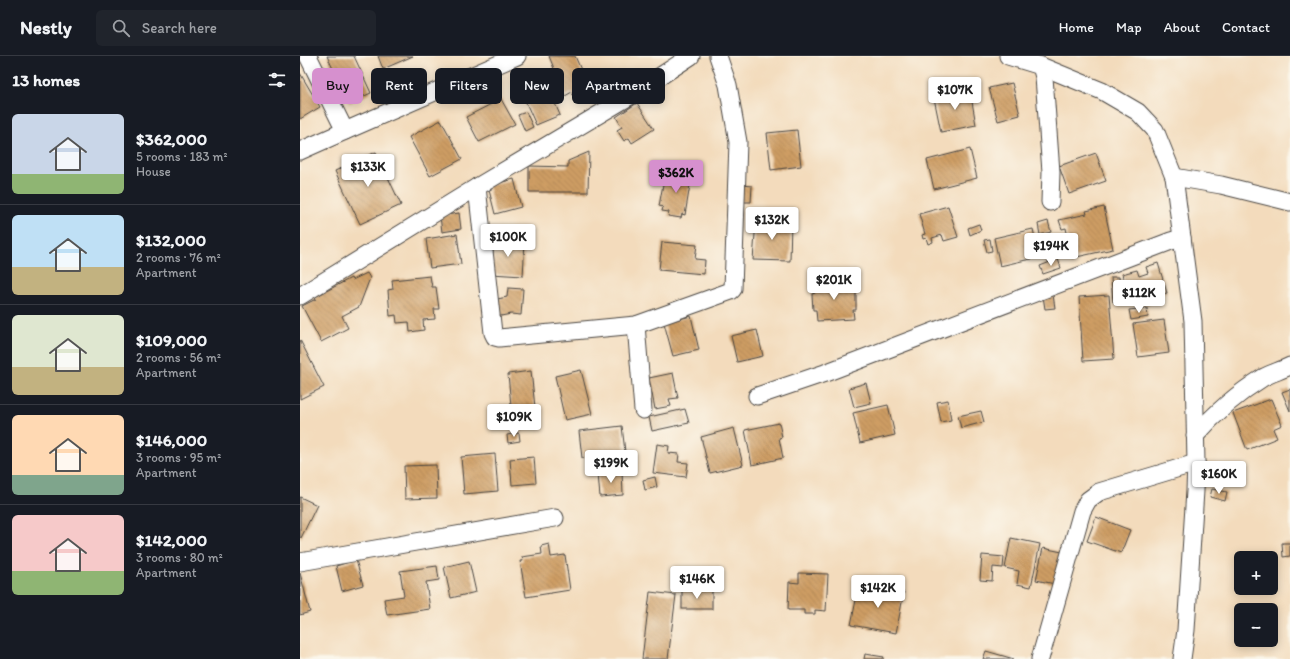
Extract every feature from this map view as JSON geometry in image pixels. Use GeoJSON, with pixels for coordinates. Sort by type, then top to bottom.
{"type":"FeatureCollection","features":[{"type":"Feature","properties":{"kind":"street"},"geometry":{"type":"LineString","coordinates":[[308,56],[344,131]]}},
{"type":"Feature","properties":{"kind":"street"},"geometry":{"type":"LineString","coordinates":[[300,151],[517,56]]}},
{"type":"Feature","properties":{"kind":"street"},"geometry":{"type":"LineString","coordinates":[[300,296],[477,187],[630,96],[691,56]]}},
{"type":"Feature","properties":{"kind":"street"},"geometry":{"type":"LineString","coordinates":[[477,187],[493,333],[496,337],[499,338],[636,325],[731,291],[738,142],[728,85],[718,56]]}},
{"type":"Feature","properties":{"kind":"street"},"geometry":{"type":"LineString","coordinates":[[1008,56],[1041,66],[1102,91],[1138,112],[1155,130],[1174,177],[1193,321],[1196,463],[1188,599],[1182,659]]}},
{"type":"Feature","properties":{"kind":"street"},"geometry":{"type":"LineString","coordinates":[[1041,66],[1044,77],[1051,172],[1050,202]]}},
{"type":"Feature","properties":{"kind":"street"},"geometry":{"type":"LineString","coordinates":[[1174,177],[1221,185],[1290,202]]}},
{"type":"Feature","properties":{"kind":"street"},"geometry":{"type":"LineString","coordinates":[[757,396],[825,373],[1182,238]]}},
{"type":"Feature","properties":{"kind":"street"},"geometry":{"type":"LineString","coordinates":[[636,325],[643,410]]}},
{"type":"Feature","properties":{"kind":"street"},"geometry":{"type":"LineString","coordinates":[[1195,436],[1214,415],[1239,394],[1265,377],[1290,366]]}},
{"type":"Feature","properties":{"kind":"street"},"geometry":{"type":"LineString","coordinates":[[1040,659],[1074,535],[1082,511],[1088,500],[1099,492],[1196,463]]}},
{"type":"Feature","properties":{"kind":"street"},"geometry":{"type":"LineString","coordinates":[[300,562],[555,518]]}},
{"type":"Feature","properties":{"kind":"building"},"geometry":{"type":"Polygon","coordinates":[[[327,56],[354,56],[360,68],[333,68],[327,56]]]}},
{"type":"Feature","properties":{"kind":"building"},"geometry":{"type":"Polygon","coordinates":[[[378,56],[413,56],[385,68],[383,68],[378,56]]]}},
{"type":"Feature","properties":{"kind":"building"},"geometry":{"type":"Polygon","coordinates":[[[549,56],[575,56],[580,68],[572,68],[572,92],[565,96],[564,68],[554,68],[549,56]]]}},
{"type":"Feature","properties":{"kind":"building"},"geometry":{"type":"Polygon","coordinates":[[[300,73],[312,93],[312,104],[318,104],[320,107],[300,119],[300,73]]]}},
{"type":"Feature","properties":{"kind":"building"},"geometry":{"type":"Polygon","coordinates":[[[363,76],[371,93],[363,97],[363,76]]]}},
{"type":"Feature","properties":{"kind":"building"},"geometry":{"type":"Polygon","coordinates":[[[1012,83],[1020,115],[998,121],[989,88],[1012,83]]]}},
{"type":"Feature","properties":{"kind":"building"},"geometry":{"type":"Polygon","coordinates":[[[970,90],[976,125],[941,132],[934,98],[970,90]]]}},
{"type":"Feature","properties":{"kind":"building"},"geometry":{"type":"Polygon","coordinates":[[[502,101],[515,124],[479,142],[466,117],[491,104],[502,104],[502,101]]]}},
{"type":"Feature","properties":{"kind":"building"},"geometry":{"type":"Polygon","coordinates":[[[527,104],[555,104],[560,115],[536,125],[527,104]]]}},
{"type":"Feature","properties":{"kind":"building"},"geometry":{"type":"Polygon","coordinates":[[[638,104],[654,129],[632,143],[629,138],[624,141],[617,130],[622,127],[616,117],[638,104]]]}},
{"type":"Feature","properties":{"kind":"building"},"geometry":{"type":"Polygon","coordinates":[[[526,112],[533,127],[525,131],[518,115],[526,112]]]}},
{"type":"Feature","properties":{"kind":"building"},"geometry":{"type":"Polygon","coordinates":[[[441,120],[462,159],[430,176],[409,137],[441,120]]]}},
{"type":"Feature","properties":{"kind":"building"},"geometry":{"type":"Polygon","coordinates":[[[797,130],[801,166],[771,170],[767,133],[797,130]]]}},
{"type":"Feature","properties":{"kind":"building"},"geometry":{"type":"Polygon","coordinates":[[[970,149],[977,178],[934,189],[927,160],[970,149]]]}},
{"type":"Feature","properties":{"kind":"building"},"geometry":{"type":"Polygon","coordinates":[[[376,152],[401,205],[360,224],[335,171],[376,152]]]}},
{"type":"Feature","properties":{"kind":"building"},"geometry":{"type":"Polygon","coordinates":[[[589,152],[588,192],[529,192],[529,166],[568,167],[568,161],[589,152]]]}},
{"type":"Feature","properties":{"kind":"building"},"geometry":{"type":"Polygon","coordinates":[[[1096,153],[1106,181],[1069,194],[1059,166],[1096,153]]]}},
{"type":"Feature","properties":{"kind":"building"},"geometry":{"type":"Polygon","coordinates":[[[676,171],[690,174],[689,178],[691,179],[685,215],[682,214],[681,218],[668,216],[669,212],[662,211],[663,207],[659,206],[664,179],[668,179],[669,175],[675,176],[676,171]]]}},
{"type":"Feature","properties":{"kind":"building"},"geometry":{"type":"Polygon","coordinates":[[[514,179],[521,207],[495,214],[488,186],[514,179]]]}},
{"type":"Feature","properties":{"kind":"building"},"geometry":{"type":"Polygon","coordinates":[[[741,185],[752,186],[751,202],[740,202],[741,185]]]}},
{"type":"Feature","properties":{"kind":"building"},"geometry":{"type":"Polygon","coordinates":[[[948,206],[958,237],[944,241],[942,235],[932,238],[933,242],[928,244],[926,238],[923,239],[922,235],[925,234],[919,214],[948,206]]]}},
{"type":"Feature","properties":{"kind":"building"},"geometry":{"type":"Polygon","coordinates":[[[1104,207],[1113,249],[1072,258],[1066,228],[1062,229],[1059,220],[1087,214],[1086,211],[1104,207]]]}},
{"type":"Feature","properties":{"kind":"building"},"geometry":{"type":"Polygon","coordinates":[[[459,213],[461,229],[442,232],[440,216],[459,213]]]}},
{"type":"Feature","properties":{"kind":"building"},"geometry":{"type":"Polygon","coordinates":[[[756,221],[791,222],[790,261],[753,260],[756,221]]]}},
{"type":"Feature","properties":{"kind":"building"},"geometry":{"type":"Polygon","coordinates":[[[1048,221],[1051,232],[1040,235],[1038,224],[1048,221]]]}},
{"type":"Feature","properties":{"kind":"building"},"geometry":{"type":"Polygon","coordinates":[[[979,224],[981,230],[970,235],[968,228],[979,224]]]}},
{"type":"Feature","properties":{"kind":"building"},"geometry":{"type":"Polygon","coordinates":[[[1033,229],[1039,257],[1000,266],[994,238],[1033,229]]]}},
{"type":"Feature","properties":{"kind":"building"},"geometry":{"type":"Polygon","coordinates":[[[457,234],[461,264],[430,268],[426,239],[457,234]]]}},
{"type":"Feature","properties":{"kind":"building"},"geometry":{"type":"Polygon","coordinates":[[[494,239],[525,241],[523,276],[491,274],[494,239]]]}},
{"type":"Feature","properties":{"kind":"building"},"geometry":{"type":"Polygon","coordinates":[[[990,239],[992,251],[987,252],[984,240],[990,239]]]}},
{"type":"Feature","properties":{"kind":"building"},"geometry":{"type":"Polygon","coordinates":[[[662,242],[697,245],[695,259],[705,260],[704,274],[659,270],[662,242]]]}},
{"type":"Feature","properties":{"kind":"building"},"geometry":{"type":"Polygon","coordinates":[[[1058,259],[1061,268],[1043,274],[1040,266],[1058,259]]]}},
{"type":"Feature","properties":{"kind":"building"},"geometry":{"type":"Polygon","coordinates":[[[1158,263],[1167,293],[1156,296],[1158,301],[1145,305],[1143,300],[1131,304],[1122,274],[1137,270],[1139,276],[1148,273],[1146,267],[1158,263]]]}},
{"type":"Feature","properties":{"kind":"building"},"geometry":{"type":"Polygon","coordinates":[[[367,273],[370,278],[359,307],[342,316],[348,328],[321,342],[302,306],[316,299],[315,297],[351,278],[352,280],[367,273]]]}},
{"type":"Feature","properties":{"kind":"building"},"geometry":{"type":"Polygon","coordinates":[[[430,276],[432,287],[436,287],[439,309],[434,309],[435,319],[423,320],[424,330],[410,332],[409,322],[397,323],[396,315],[390,316],[388,290],[393,289],[392,280],[430,276]]]}},
{"type":"Feature","properties":{"kind":"building"},"geometry":{"type":"Polygon","coordinates":[[[1111,277],[1119,277],[1121,301],[1113,302],[1111,277]]]}},
{"type":"Feature","properties":{"kind":"building"},"geometry":{"type":"Polygon","coordinates":[[[852,280],[852,292],[856,292],[856,310],[853,310],[854,319],[817,321],[816,310],[813,310],[812,294],[815,293],[815,283],[852,280]]]}},
{"type":"Feature","properties":{"kind":"building"},"geometry":{"type":"Polygon","coordinates":[[[508,288],[523,289],[521,315],[511,314],[496,317],[493,300],[507,297],[508,288]]]}},
{"type":"Feature","properties":{"kind":"building"},"geometry":{"type":"Polygon","coordinates":[[[1053,295],[1055,308],[1045,309],[1043,296],[1053,295]]]}},
{"type":"Feature","properties":{"kind":"building"},"geometry":{"type":"Polygon","coordinates":[[[1109,295],[1114,359],[1083,361],[1079,297],[1109,295]]]}},
{"type":"Feature","properties":{"kind":"building"},"geometry":{"type":"Polygon","coordinates":[[[1147,308],[1148,317],[1131,320],[1129,310],[1147,308]]]}},
{"type":"Feature","properties":{"kind":"building"},"geometry":{"type":"Polygon","coordinates":[[[691,316],[699,350],[673,356],[664,323],[691,316]]]}},
{"type":"Feature","properties":{"kind":"building"},"geometry":{"type":"Polygon","coordinates":[[[1164,320],[1169,353],[1138,357],[1133,324],[1164,320]]]}},
{"type":"Feature","properties":{"kind":"building"},"geometry":{"type":"Polygon","coordinates":[[[757,330],[763,356],[737,362],[731,336],[757,330]]]}},
{"type":"Feature","properties":{"kind":"building"},"geometry":{"type":"Polygon","coordinates":[[[300,340],[324,387],[300,399],[300,340]]]}},
{"type":"Feature","properties":{"kind":"building"},"geometry":{"type":"Polygon","coordinates":[[[581,370],[592,414],[565,420],[555,376],[581,370]]]}},
{"type":"Feature","properties":{"kind":"building"},"geometry":{"type":"Polygon","coordinates":[[[531,371],[537,425],[513,427],[508,374],[531,371]]]}},
{"type":"Feature","properties":{"kind":"building"},"geometry":{"type":"Polygon","coordinates":[[[673,373],[678,398],[669,399],[671,406],[655,409],[649,378],[673,373]]]}},
{"type":"Feature","properties":{"kind":"building"},"geometry":{"type":"Polygon","coordinates":[[[866,383],[871,403],[854,407],[849,388],[866,383]]]}},
{"type":"Feature","properties":{"kind":"building"},"geometry":{"type":"Polygon","coordinates":[[[1290,389],[1290,411],[1282,392],[1290,389]]]}},
{"type":"Feature","properties":{"kind":"building"},"geometry":{"type":"Polygon","coordinates":[[[1271,399],[1282,425],[1273,429],[1277,438],[1247,450],[1233,413],[1271,399]]]}},
{"type":"Feature","properties":{"kind":"building"},"geometry":{"type":"Polygon","coordinates":[[[948,400],[951,420],[941,422],[937,402],[948,400]]]}},
{"type":"Feature","properties":{"kind":"building"},"geometry":{"type":"Polygon","coordinates":[[[888,405],[895,435],[860,443],[853,413],[888,405]]]}},
{"type":"Feature","properties":{"kind":"building"},"geometry":{"type":"Polygon","coordinates":[[[685,409],[689,423],[652,431],[649,417],[685,409]]]}},
{"type":"Feature","properties":{"kind":"building"},"geometry":{"type":"Polygon","coordinates":[[[981,411],[984,422],[961,428],[958,416],[981,411]]]}},
{"type":"Feature","properties":{"kind":"building"},"geometry":{"type":"Polygon","coordinates":[[[779,423],[782,437],[779,438],[783,458],[752,465],[745,430],[779,423]]]}},
{"type":"Feature","properties":{"kind":"building"},"geometry":{"type":"Polygon","coordinates":[[[622,426],[625,452],[582,458],[579,431],[622,426]]]}},
{"type":"Feature","properties":{"kind":"building"},"geometry":{"type":"Polygon","coordinates":[[[734,428],[743,465],[710,473],[701,437],[734,428]]]}},
{"type":"Feature","properties":{"kind":"building"},"geometry":{"type":"Polygon","coordinates":[[[519,433],[520,441],[508,443],[507,435],[519,433]]]}},
{"type":"Feature","properties":{"kind":"building"},"geometry":{"type":"Polygon","coordinates":[[[657,444],[669,446],[668,453],[679,454],[678,462],[688,463],[686,477],[653,473],[657,444]]]}},
{"type":"Feature","properties":{"kind":"building"},"geometry":{"type":"Polygon","coordinates":[[[495,454],[498,491],[464,494],[461,457],[495,454]]]}},
{"type":"Feature","properties":{"kind":"building"},"geometry":{"type":"Polygon","coordinates":[[[534,457],[536,483],[512,485],[510,459],[534,457]]]}},
{"type":"Feature","properties":{"kind":"building"},"geometry":{"type":"Polygon","coordinates":[[[436,465],[437,498],[405,499],[404,466],[436,465]]]}},
{"type":"Feature","properties":{"kind":"building"},"geometry":{"type":"Polygon","coordinates":[[[622,472],[623,495],[600,497],[598,474],[622,472]]]}},
{"type":"Feature","properties":{"kind":"building"},"geometry":{"type":"Polygon","coordinates":[[[655,477],[657,487],[645,490],[643,480],[655,477]]]}},
{"type":"Feature","properties":{"kind":"building"},"geometry":{"type":"Polygon","coordinates":[[[1212,489],[1227,492],[1225,501],[1210,497],[1212,489]]]}},
{"type":"Feature","properties":{"kind":"building"},"geometry":{"type":"Polygon","coordinates":[[[300,497],[317,505],[301,538],[300,537],[300,497]]]}},
{"type":"Feature","properties":{"kind":"building"},"geometry":{"type":"Polygon","coordinates":[[[1096,517],[1130,530],[1121,553],[1087,541],[1096,517]]]}},
{"type":"Feature","properties":{"kind":"building"},"geometry":{"type":"Polygon","coordinates":[[[1011,538],[1040,544],[1031,587],[1017,584],[1019,571],[1005,568],[1011,538]]]}},
{"type":"Feature","properties":{"kind":"building"},"geometry":{"type":"Polygon","coordinates":[[[1282,543],[1290,543],[1290,556],[1283,557],[1282,543]]]}},
{"type":"Feature","properties":{"kind":"building"},"geometry":{"type":"Polygon","coordinates":[[[549,544],[551,557],[565,555],[570,590],[526,597],[520,561],[523,561],[522,557],[542,554],[541,546],[549,544]]]}},
{"type":"Feature","properties":{"kind":"building"},"geometry":{"type":"Polygon","coordinates":[[[1043,548],[1062,552],[1055,584],[1036,580],[1043,548]]]}},
{"type":"Feature","properties":{"kind":"building"},"geometry":{"type":"Polygon","coordinates":[[[982,555],[1004,557],[1003,568],[993,567],[992,581],[980,580],[982,555]]]}},
{"type":"Feature","properties":{"kind":"building"},"geometry":{"type":"Polygon","coordinates":[[[356,560],[363,585],[342,591],[336,566],[356,560]]]}},
{"type":"Feature","properties":{"kind":"building"},"geometry":{"type":"Polygon","coordinates":[[[469,561],[476,592],[451,598],[444,567],[469,561]]]}},
{"type":"Feature","properties":{"kind":"building"},"geometry":{"type":"Polygon","coordinates":[[[437,566],[439,580],[426,582],[430,609],[387,615],[384,599],[404,596],[400,571],[437,566]]]}},
{"type":"Feature","properties":{"kind":"building"},"geometry":{"type":"Polygon","coordinates":[[[300,573],[310,612],[300,615],[300,573]]]}},
{"type":"Feature","properties":{"kind":"building"},"geometry":{"type":"Polygon","coordinates":[[[799,573],[828,574],[826,611],[815,610],[815,614],[804,614],[804,610],[788,610],[789,582],[799,583],[799,573]]]}},
{"type":"Feature","properties":{"kind":"building"},"geometry":{"type":"Polygon","coordinates":[[[859,585],[904,592],[896,633],[851,625],[859,585]]]}},
{"type":"Feature","properties":{"kind":"building"},"geometry":{"type":"Polygon","coordinates":[[[682,590],[712,590],[712,609],[682,609],[682,590]]]}},
{"type":"Feature","properties":{"kind":"building"},"geometry":{"type":"Polygon","coordinates":[[[650,592],[676,595],[668,659],[642,659],[650,592]]]}},
{"type":"Feature","properties":{"kind":"building"},"geometry":{"type":"Polygon","coordinates":[[[986,651],[1014,659],[983,659],[986,651]]]}},
{"type":"Feature","properties":{"kind":"building"},"geometry":{"type":"Polygon","coordinates":[[[865,654],[884,657],[883,659],[864,659],[865,654]]]}}]}
